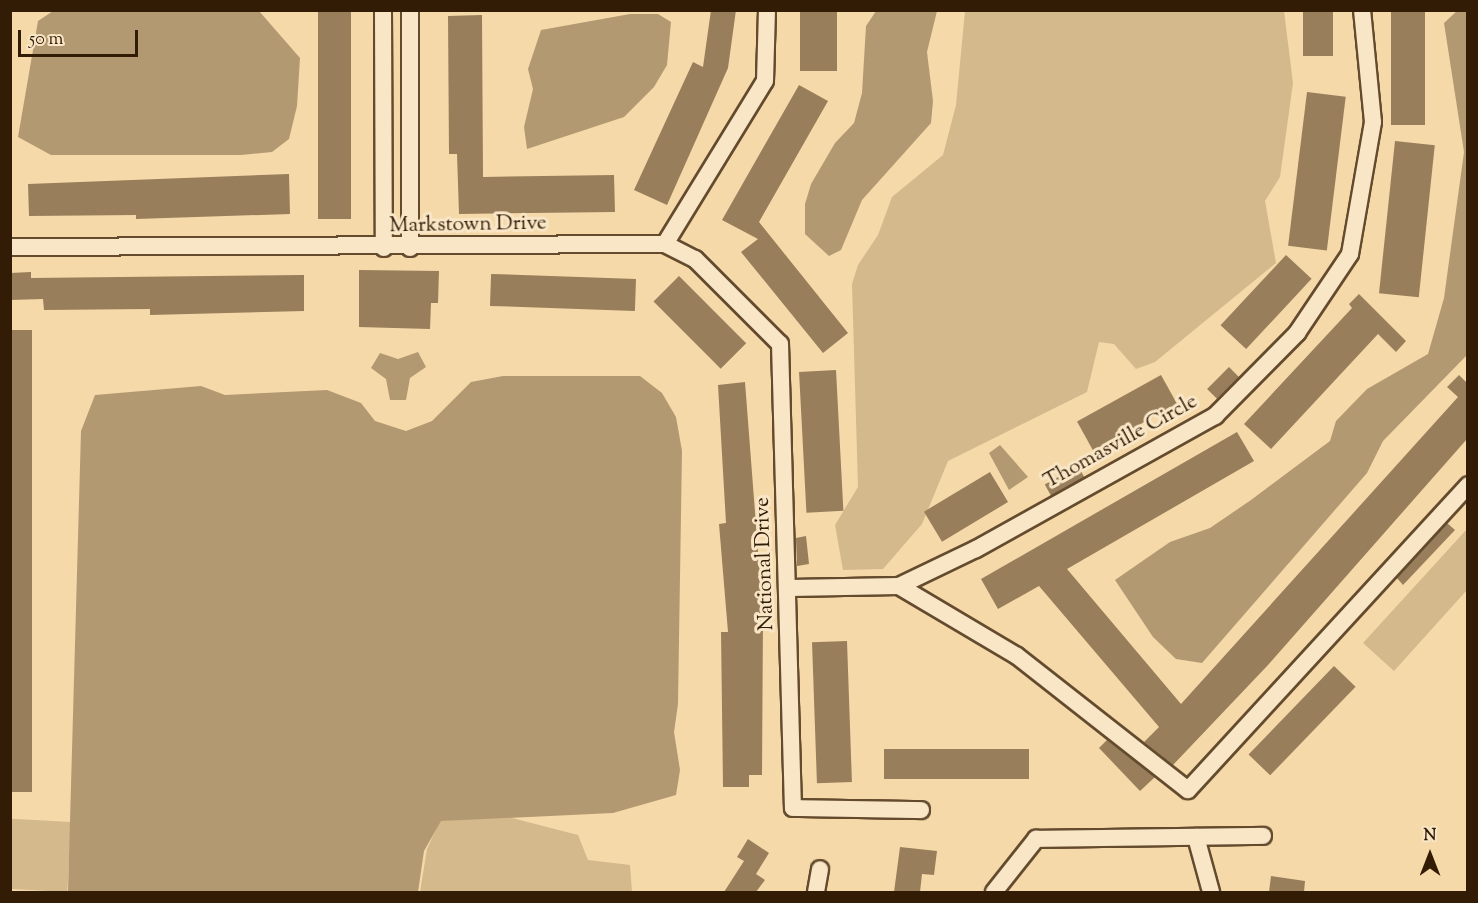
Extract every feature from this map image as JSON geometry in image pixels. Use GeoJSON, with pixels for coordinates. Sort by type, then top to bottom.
{"type":"FeatureCollection","features":[{"type":"Feature","properties":{"kind":"street"},"geometry":{"type":"LineString","coordinates":[[383,10],[384,248]]}},
{"type":"Feature","properties":{"kind":"street"},"geometry":{"type":"LineString","coordinates":[[410,10],[410,248]]}},
{"type":"Feature","properties":{"kind":"street"},"geometry":{"type":"LineString","coordinates":[[665,244],[765,81],[767,10]]}},
{"type":"Feature","properties":{"kind":"street","name":"Thomasville Circle"},"geometry":{"type":"LineString","coordinates":[[790,588],[899,586],[976,549],[1215,416],[1297,333],[1350,254],[1373,122],[1362,10]]}},
{"type":"Feature","properties":{"kind":"street","name":"Markstown Drive"},"geometry":{"type":"LineString","coordinates":[[10,247],[410,248],[665,244]]}},
{"type":"Feature","properties":{"kind":"street","name":"National Drive"},"geometry":{"type":"LineString","coordinates":[[665,244],[695,259],[780,344],[790,588],[793,808],[921,810]]}},
{"type":"Feature","properties":{"kind":"street"},"geometry":{"type":"LineString","coordinates":[[899,586],[1017,657],[1188,790],[1467,485]]}},
{"type":"Feature","properties":{"kind":"street"},"geometry":{"type":"LineString","coordinates":[[994,892],[1036,839],[1263,836]]}},
{"type":"Feature","properties":{"kind":"street"},"geometry":{"type":"LineString","coordinates":[[1196,837],[1211,892]]}},
{"type":"Feature","properties":{"kind":"street"},"geometry":{"type":"LineString","coordinates":[[816,892],[820,869]]}},
{"type":"Feature","properties":{"kind":"shaded area"},"geometry":{"type":"Polygon","coordinates":[[[1458,10],[1468,11],[1467,355],[1383,441],[1367,473],[1202,663],[1176,659],[1153,637],[1115,580],[1170,542],[1210,528],[1251,500],[1330,441],[1336,421],[1367,389],[1428,354],[1444,298],[1464,152],[1444,23],[1458,10]]]}},
{"type":"Feature","properties":{"kind":"shaded area"},"geometry":{"type":"Polygon","coordinates":[[[53,11],[259,11],[300,58],[297,106],[289,139],[272,152],[241,155],[51,155],[18,137],[38,21],[53,11]]]}},
{"type":"Feature","properties":{"kind":"shaded area"},"geometry":{"type":"Polygon","coordinates":[[[876,11],[937,11],[927,52],[933,101],[931,123],[862,200],[841,250],[829,256],[805,234],[805,204],[811,184],[835,143],[854,123],[862,93],[866,26],[876,11]]]}},
{"type":"Feature","properties":{"kind":"shaded area"},"geometry":{"type":"Polygon","coordinates":[[[965,11],[1284,11],[1293,83],[1280,177],[1265,201],[1276,263],[1155,362],[1136,369],[1114,344],[1099,342],[1087,392],[948,461],[922,524],[883,569],[843,570],[835,525],[858,487],[852,284],[858,265],[878,235],[892,197],[943,155],[956,105],[965,11]]]}},
{"type":"Feature","properties":{"kind":"shaded area"},"geometry":{"type":"Polygon","coordinates":[[[630,14],[658,14],[671,22],[667,65],[654,87],[624,117],[527,149],[524,127],[533,89],[528,69],[541,30],[630,14]]]}},
{"type":"Feature","properties":{"kind":"shaded area"},"geometry":{"type":"Polygon","coordinates":[[[418,352],[426,367],[410,378],[406,400],[390,400],[386,379],[371,368],[380,353],[398,359],[418,352]]]}},
{"type":"Feature","properties":{"kind":"shaded area"},"geometry":{"type":"Polygon","coordinates":[[[503,376],[640,376],[662,393],[676,417],[682,451],[678,704],[674,732],[680,770],[676,795],[613,813],[441,821],[424,851],[418,892],[68,892],[81,431],[95,395],[201,386],[225,395],[327,390],[361,403],[375,421],[406,431],[432,421],[471,382],[503,376]]]}},
{"type":"Feature","properties":{"kind":"shaded area"},"geometry":{"type":"Polygon","coordinates":[[[1000,445],[1028,477],[1009,490],[989,453],[1000,445]]]}},
{"type":"Feature","properties":{"kind":"shaded area"},"geometry":{"type":"Polygon","coordinates":[[[1467,529],[1467,590],[1394,671],[1363,643],[1467,529]]]}},
{"type":"Feature","properties":{"kind":"shaded area"},"geometry":{"type":"Polygon","coordinates":[[[504,816],[578,835],[588,860],[630,865],[632,892],[420,892],[427,849],[440,821],[504,816]]]}},
{"type":"Feature","properties":{"kind":"shaded area"},"geometry":{"type":"Polygon","coordinates":[[[11,819],[71,822],[67,892],[10,889],[11,819]]]}},
{"type":"Feature","properties":{"kind":"building"},"geometry":{"type":"Polygon","coordinates":[[[318,10],[351,10],[351,219],[318,219],[318,10]]]}},
{"type":"Feature","properties":{"kind":"building"},"geometry":{"type":"Polygon","coordinates":[[[711,10],[736,10],[728,68],[667,205],[634,190],[693,62],[703,67],[711,10]]]}},
{"type":"Feature","properties":{"kind":"building"},"geometry":{"type":"Polygon","coordinates":[[[800,10],[837,10],[837,71],[800,71],[800,10]]]}},
{"type":"Feature","properties":{"kind":"building"},"geometry":{"type":"Polygon","coordinates":[[[1303,10],[1333,10],[1333,56],[1303,56],[1303,10]]]}},
{"type":"Feature","properties":{"kind":"building"},"geometry":{"type":"Polygon","coordinates":[[[1391,10],[1425,10],[1425,125],[1391,125],[1391,10]]]}},
{"type":"Feature","properties":{"kind":"building"},"geometry":{"type":"Polygon","coordinates":[[[482,15],[483,177],[614,175],[615,212],[459,214],[457,154],[449,154],[448,16],[482,15]]]}},
{"type":"Feature","properties":{"kind":"building"},"geometry":{"type":"Polygon","coordinates":[[[799,85],[828,101],[759,222],[848,333],[823,353],[741,252],[758,239],[722,220],[799,85]]]}},
{"type":"Feature","properties":{"kind":"building"},"geometry":{"type":"Polygon","coordinates":[[[1307,92],[1346,97],[1327,251],[1288,246],[1307,92]]]}},
{"type":"Feature","properties":{"kind":"building"},"geometry":{"type":"Polygon","coordinates":[[[1395,141],[1435,145],[1419,297],[1379,293],[1395,141]]]}},
{"type":"Feature","properties":{"kind":"building"},"geometry":{"type":"Polygon","coordinates":[[[289,174],[290,214],[136,219],[136,215],[29,216],[28,184],[289,174]]]}},
{"type":"Feature","properties":{"kind":"building"},"geometry":{"type":"Polygon","coordinates":[[[1286,255],[1312,279],[1246,349],[1221,325],[1286,255]]]}},
{"type":"Feature","properties":{"kind":"building"},"geometry":{"type":"Polygon","coordinates":[[[359,270],[439,271],[438,303],[431,303],[430,329],[359,327],[359,270]]]}},
{"type":"Feature","properties":{"kind":"building"},"geometry":{"type":"Polygon","coordinates":[[[31,272],[31,278],[304,275],[304,311],[150,315],[150,309],[44,310],[43,299],[10,300],[10,273],[31,272]]]}},
{"type":"Feature","properties":{"kind":"building"},"geometry":{"type":"Polygon","coordinates":[[[491,274],[636,279],[635,311],[490,306],[491,274]]]}},
{"type":"Feature","properties":{"kind":"building"},"geometry":{"type":"Polygon","coordinates":[[[679,276],[746,343],[721,369],[654,301],[679,276]]]}},
{"type":"Feature","properties":{"kind":"building"},"geometry":{"type":"Polygon","coordinates":[[[1359,294],[1406,341],[1396,352],[1378,334],[1271,449],[1244,424],[1352,308],[1349,304],[1359,294]]]}},
{"type":"Feature","properties":{"kind":"building"},"geometry":{"type":"Polygon","coordinates":[[[10,330],[32,330],[32,792],[10,792],[10,330]]]}},
{"type":"Feature","properties":{"kind":"building"},"geometry":{"type":"Polygon","coordinates":[[[1229,367],[1239,377],[1217,399],[1207,389],[1229,367]]]}},
{"type":"Feature","properties":{"kind":"building"},"geometry":{"type":"Polygon","coordinates":[[[836,370],[843,511],[806,513],[799,372],[836,370]]]}},
{"type":"Feature","properties":{"kind":"building"},"geometry":{"type":"Polygon","coordinates":[[[1161,375],[1177,404],[1093,450],[1077,422],[1161,375]]]}},
{"type":"Feature","properties":{"kind":"building"},"geometry":{"type":"Polygon","coordinates":[[[1459,375],[1467,383],[1467,439],[1268,665],[1173,765],[1144,742],[1159,727],[1039,586],[998,609],[981,579],[1237,432],[1254,461],[1067,569],[1181,704],[1458,397],[1447,387],[1459,375]]]}},
{"type":"Feature","properties":{"kind":"building"},"geometry":{"type":"Polygon","coordinates":[[[745,382],[763,616],[762,775],[749,775],[749,787],[723,787],[721,632],[728,632],[719,524],[726,523],[718,385],[745,382]]]}},
{"type":"Feature","properties":{"kind":"building"},"geometry":{"type":"Polygon","coordinates":[[[1078,466],[1084,477],[1051,496],[1045,484],[1078,466]]]}},
{"type":"Feature","properties":{"kind":"building"},"geometry":{"type":"Polygon","coordinates":[[[990,472],[1008,502],[942,542],[924,512],[990,472]]]}},
{"type":"Feature","properties":{"kind":"building"},"geometry":{"type":"Polygon","coordinates":[[[1447,523],[1455,530],[1403,585],[1397,578],[1447,523]]]}},
{"type":"Feature","properties":{"kind":"building"},"geometry":{"type":"Polygon","coordinates":[[[806,536],[809,564],[797,566],[796,538],[806,536]]]}},
{"type":"Feature","properties":{"kind":"building"},"geometry":{"type":"Polygon","coordinates":[[[847,641],[852,782],[817,783],[812,642],[847,641]]]}},
{"type":"Feature","properties":{"kind":"building"},"geometry":{"type":"Polygon","coordinates":[[[1334,666],[1356,687],[1270,775],[1249,754],[1334,666]]]}},
{"type":"Feature","properties":{"kind":"building"},"geometry":{"type":"Polygon","coordinates":[[[1107,740],[1155,777],[1140,791],[1099,748],[1107,740]]]}},
{"type":"Feature","properties":{"kind":"building"},"geometry":{"type":"Polygon","coordinates":[[[884,749],[1029,749],[1029,779],[884,779],[884,749]]]}},
{"type":"Feature","properties":{"kind":"building"},"geometry":{"type":"Polygon","coordinates":[[[748,839],[769,853],[756,874],[765,880],[756,892],[724,892],[744,861],[737,857],[748,839]]]}},
{"type":"Feature","properties":{"kind":"building"},"geometry":{"type":"Polygon","coordinates":[[[900,847],[937,851],[934,875],[922,874],[920,892],[894,892],[900,847]]]}},
{"type":"Feature","properties":{"kind":"building"},"geometry":{"type":"Polygon","coordinates":[[[1271,876],[1305,881],[1304,892],[1269,892],[1271,876]]]}}]}
